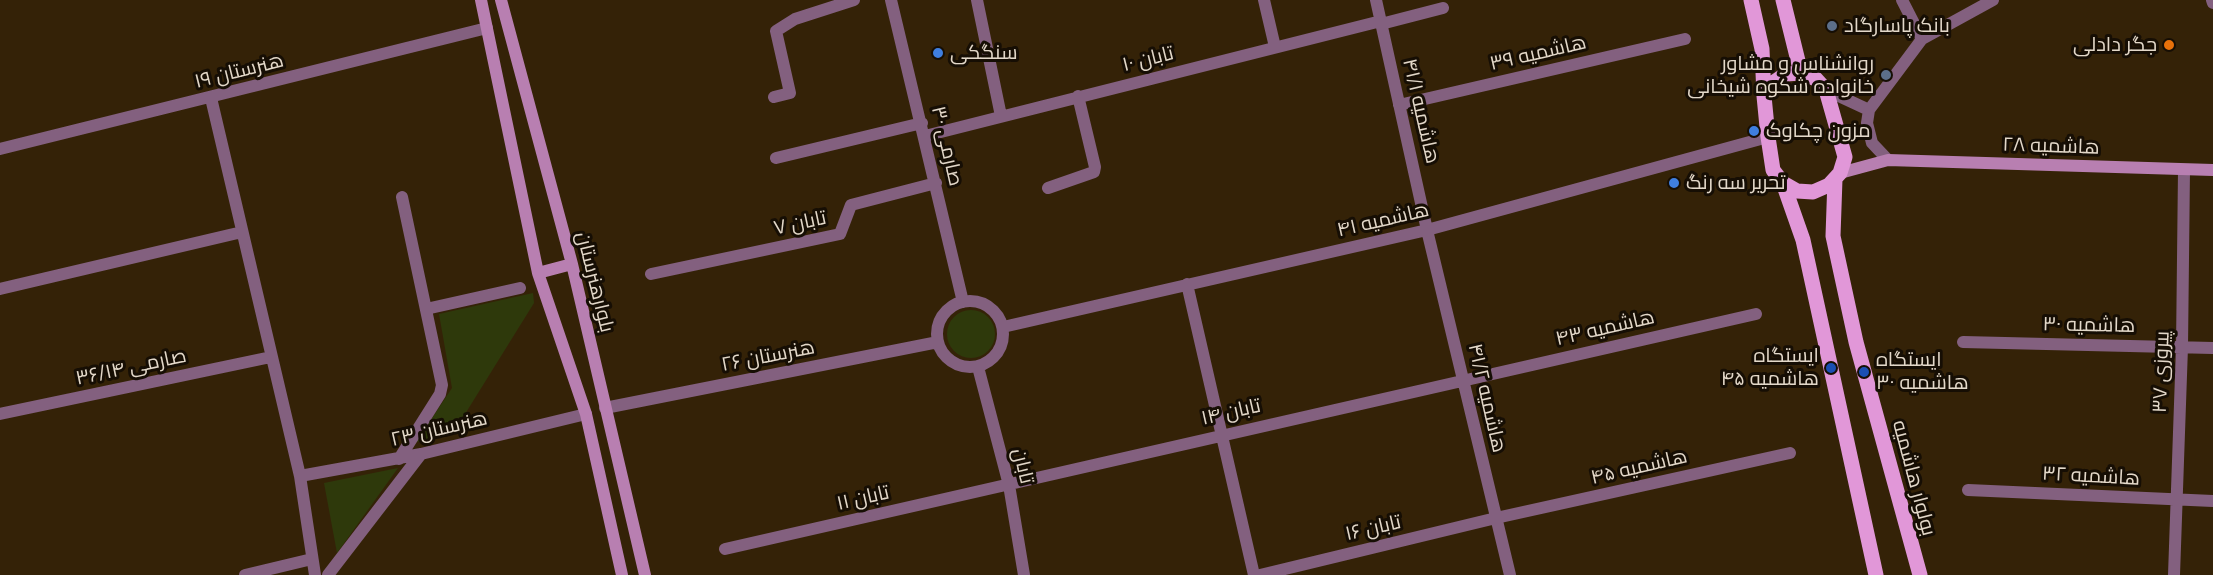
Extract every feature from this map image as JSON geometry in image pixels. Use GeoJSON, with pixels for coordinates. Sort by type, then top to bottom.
{"type":"FeatureCollection","features":[{"type":"Feature","properties":{"kind":"main road"},"geometry":{"type":"LineString","coordinates":[[481,0],[538,273],[586,414],[622,575]]}},
{"type":"Feature","properties":{"kind":"main road","name":"بلوارهنرستان"},"geometry":{"type":"LineString","coordinates":[[501,0],[572,264],[645,575]]}},
{"type":"Feature","properties":{"kind":"main road"},"geometry":{"type":"LineString","coordinates":[[1751,0],[1762,48],[1764,96],[1773,170],[1783,183],[1803,240],[1876,575]]}},
{"type":"Feature","properties":{"kind":"main road"},"geometry":{"type":"LineString","coordinates":[[1783,0],[1802,73]]}},
{"type":"Feature","properties":{"kind":"main road"},"geometry":{"type":"LineString","coordinates":[[1764,96],[1773,83],[1786,74],[1802,73],[1816,79],[1826,90],[1845,157],[1838,176],[1813,192],[1797,191],[1783,183]]}},
{"type":"Feature","properties":{"kind":"main road","name":"هاشمیه ۲۸"},"geometry":{"type":"LineString","coordinates":[[1838,176],[1888,160],[2213,170]]}},
{"type":"Feature","properties":{"kind":"main road","name":"بولوار هاشمیه"},"geometry":{"type":"LineString","coordinates":[[1838,176],[1833,236],[1856,342],[1913,559],[1920,575]]}},
{"type":"Feature","properties":{"kind":"main road"},"geometry":{"type":"LineString","coordinates":[[538,273],[572,264]]}},
{"type":"Feature","properties":{"kind":"street"},"geometry":{"type":"LineString","coordinates":[[774,97],[790,93],[776,31],[795,19],[854,0]]}},
{"type":"Feature","properties":{"kind":"street","name":"صارمی ۳۰"},"geometry":{"type":"LineString","coordinates":[[891,0],[963,302]]}},
{"type":"Feature","properties":{"kind":"street"},"geometry":{"type":"LineString","coordinates":[[977,0],[1001,116]]}},
{"type":"Feature","properties":{"kind":"street"},"geometry":{"type":"LineString","coordinates":[[1264,0],[1275,47]]}},
{"type":"Feature","properties":{"kind":"street","name":"هاشمیه ۴۱/۱"},"geometry":{"type":"LineString","coordinates":[[1376,0],[1427,230]]}},
{"type":"Feature","properties":{"kind":"street"},"geometry":{"type":"LineString","coordinates":[[1902,0],[1922,39]]}},
{"type":"Feature","properties":{"kind":"street"},"geometry":{"type":"LineString","coordinates":[[1888,160],[1872,143],[1867,123],[1869,110],[1922,39],[1993,0]]}},
{"type":"Feature","properties":{"kind":"street","name":"تابان ۱۰"},"geometry":{"type":"LineString","coordinates":[[776,158],[1001,116],[1275,47],[1443,8]]}},
{"type":"Feature","properties":{"kind":"street","name":"هنرستان ۱۹"},"geometry":{"type":"LineString","coordinates":[[0,149],[487,28]]}},
{"type":"Feature","properties":{"kind":"street","name":"هاشمیه ۳۹"},"geometry":{"type":"LineString","coordinates":[[1399,105],[1686,39]]}},
{"type":"Feature","properties":{"kind":"street"},"geometry":{"type":"LineString","coordinates":[[1826,90],[1869,110]]}},
{"type":"Feature","properties":{"kind":"street"},"geometry":{"type":"LineString","coordinates":[[1048,188],[1094,172],[1095,167],[1078,96]]}},
{"type":"Feature","properties":{"kind":"street"},"geometry":{"type":"LineString","coordinates":[[211,98],[300,476],[315,575]]}},
{"type":"Feature","properties":{"kind":"street","name":"هاشمیه ۴۱"},"geometry":{"type":"LineString","coordinates":[[1003,327],[1427,230],[1768,137]]}},
{"type":"Feature","properties":{"kind":"street","name":"پیروزی ۳۷"},"geometry":{"type":"LineString","coordinates":[[2174,575],[2182,347],[2184,170]]}},
{"type":"Feature","properties":{"kind":"street","name":"تابان ۷"},"geometry":{"type":"LineString","coordinates":[[651,274],[840,234],[851,205],[936,183]]}},
{"type":"Feature","properties":{"kind":"street"},"geometry":{"type":"LineString","coordinates":[[399,459],[440,394],[442,385],[402,197]]}},
{"type":"Feature","properties":{"kind":"street","name":"هاشمیه ۴۱/۲"},"geometry":{"type":"LineString","coordinates":[[1427,230],[1510,575]]}},
{"type":"Feature","properties":{"kind":"street"},"geometry":{"type":"LineString","coordinates":[[0,290],[242,232]]}},
{"type":"Feature","properties":{"kind":"street"},"geometry":{"type":"LineString","coordinates":[[1187,284],[1254,575]]}},
{"type":"Feature","properties":{"kind":"street"},"geometry":{"type":"LineString","coordinates":[[426,309],[520,288]]}},
{"type":"Feature","properties":{"kind":"street"},"geometry":{"type":"LineString","coordinates":[[963,302],[980,302],[988,306],[995,312],[1003,327],[1004,336],[999,352],[993,359],[978,367],[960,366],[953,363],[946,357],[938,342],[938,324],[942,316],[955,304],[963,302]]}},
{"type":"Feature","properties":{"kind":"street","name":"هاشمیه ۴۳"},"geometry":{"type":"LineString","coordinates":[[1463,381],[1756,314]]}},
{"type":"Feature","properties":{"kind":"street","name":"هنرستان ۲۶"},"geometry":{"type":"LineString","coordinates":[[605,408],[938,342]]}},
{"type":"Feature","properties":{"kind":"street","name":"هاشمیه ۳۰"},"geometry":{"type":"LineString","coordinates":[[1963,342],[2213,348]]}},
{"type":"Feature","properties":{"kind":"street","name":"صارمی ۳۶/۱۴"},"geometry":{"type":"LineString","coordinates":[[0,414],[271,357]]}},
{"type":"Feature","properties":{"kind":"street","name":"تابان"},"geometry":{"type":"LineString","coordinates":[[978,367],[1009,485],[1024,575]]}},
{"type":"Feature","properties":{"kind":"street","name":"تابان ۱۴"},"geometry":{"type":"LineString","coordinates":[[1009,485],[1221,434],[1463,381]]}},
{"type":"Feature","properties":{"kind":"street","name":"هنرستان ۲۳"},"geometry":{"type":"LineString","coordinates":[[300,476],[399,459],[586,414]]}},
{"type":"Feature","properties":{"kind":"street","name":"هاشمیه ۴۵"},"geometry":{"type":"LineString","coordinates":[[1496,518],[1790,453]]}},
{"type":"Feature","properties":{"kind":"street"},"geometry":{"type":"LineString","coordinates":[[328,575],[421,454]]}},
{"type":"Feature","properties":{"kind":"street","name":"تابان ۱۱"},"geometry":{"type":"LineString","coordinates":[[725,549],[1009,485]]}},
{"type":"Feature","properties":{"kind":"street","name":"هاشمیه ۳۲"},"geometry":{"type":"LineString","coordinates":[[1968,490],[2213,501]]}},
{"type":"Feature","properties":{"kind":"street","name":"تابان ۱۶"},"geometry":{"type":"LineString","coordinates":[[1260,575],[1496,518]]}},
{"type":"Feature","properties":{"kind":"street"},"geometry":{"type":"LineString","coordinates":[[245,575],[312,560]]}},
{"type":"Feature","properties":{"kind":"green space"},"geometry":{"type":"Polygon","coordinates":[[[533,293],[534,303],[452,435],[416,442],[452,388],[439,314],[533,293]]]}},
{"type":"Feature","properties":{"kind":"green space"},"geometry":{"type":"Polygon","coordinates":[[[971,310],[988,317],[995,334],[988,351],[971,358],[954,351],[947,334],[954,317],[971,310]]]}},
{"type":"Feature","properties":{"kind":"green space"},"geometry":{"type":"Polygon","coordinates":[[[398,468],[337,553],[324,483],[398,468]]]}},
{"type":"Feature","properties":{"kind":"place","name":"بانک پاسارگاد"},"geometry":{"type":"Point","coordinates":[1832,26]}},
{"type":"Feature","properties":{"kind":"place","name":"جگر دادلی"},"geometry":{"type":"Point","coordinates":[2169,45]}},
{"type":"Feature","properties":{"kind":"place","name":"سنگکی"},"geometry":{"type":"Point","coordinates":[938,53]}},
{"type":"Feature","properties":{"kind":"place","name":"روانشناس و مشاور خانواده شکوه شیخانی"},"geometry":{"type":"Point","coordinates":[1886,75]}},
{"type":"Feature","properties":{"kind":"place","name":"مزون چکاوک"},"geometry":{"type":"Point","coordinates":[1754,131]}},
{"type":"Feature","properties":{"kind":"place","name":"تحریر سه رنگ"},"geometry":{"type":"Point","coordinates":[1674,183]}},
{"type":"Feature","properties":{"kind":"place","name":"ایستگاه هاشمیه ۴۵"},"geometry":{"type":"Point","coordinates":[1831,368]}},
{"type":"Feature","properties":{"kind":"place","name":"ایستگاه هاشمیه ۳۰"},"geometry":{"type":"Point","coordinates":[1864,372]}}]}
